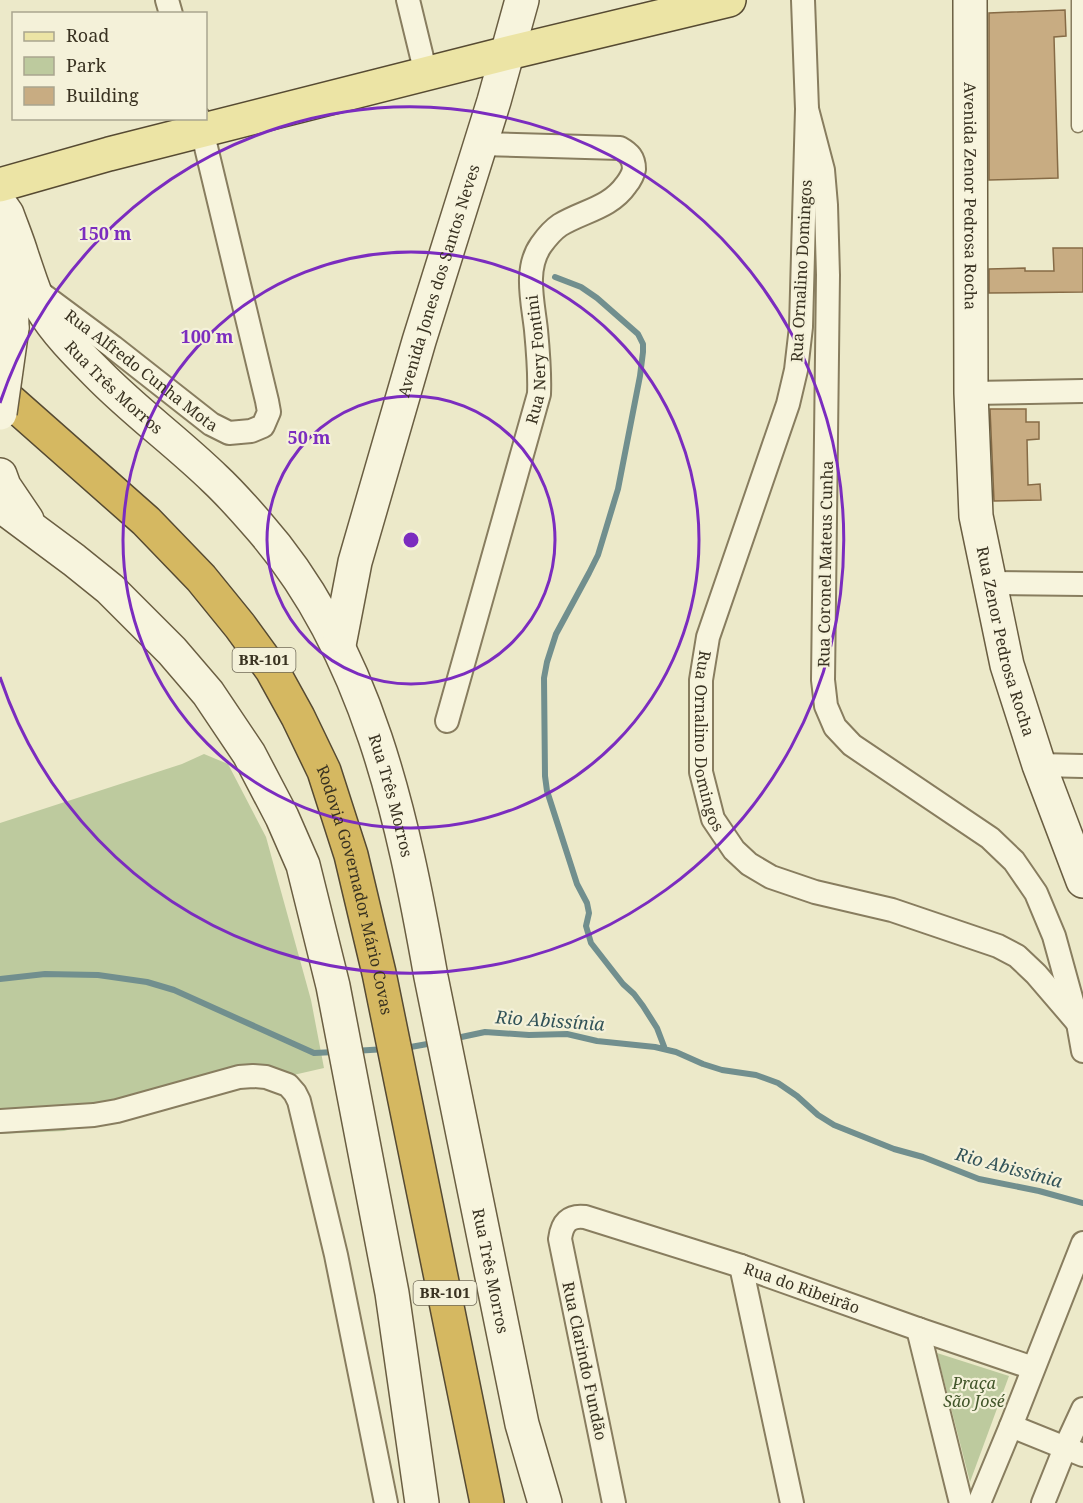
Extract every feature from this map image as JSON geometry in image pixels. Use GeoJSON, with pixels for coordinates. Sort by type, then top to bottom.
{"type":"FeatureCollection","features":[{"type":"Feature","properties":{"kind":"highway","name":"Rodovia Governador Mário Covas"},"geometry":{"type":"LineString","coordinates":[[0,392],[154,529],[201,578],[272,670],[324,771],[351,855],[379,973],[487,1503]]}},
{"type":"Feature","properties":{"kind":"main road","name":"Avenida Jones dos Santos Neves"},"geometry":{"type":"LineString","coordinates":[[339,645],[355,562],[522,0]]}},
{"type":"Feature","properties":{"kind":"main road"},"geometry":{"type":"LineString","coordinates":[[0,185],[200,125],[426,74],[508,52],[729,0]]}},
{"type":"Feature","properties":{"kind":"main road","name":"Avenida Zenor Pedrosa Rocha"},"geometry":{"type":"LineString","coordinates":[[970,0],[971,393]]}},
{"type":"Feature","properties":{"kind":"main road","name":"Rua Três Morros"},"geometry":{"type":"LineString","coordinates":[[0,204],[7,214],[40,306],[49,319],[80,356],[118,394],[215,479],[259,526],[305,586],[339,645],[381,755],[405,848],[522,1424],[545,1503]]}},
{"type":"Feature","properties":{"kind":"main road"},"geometry":{"type":"LineString","coordinates":[[0,237],[11,287],[12,328],[0,413]]}},
{"type":"Feature","properties":{"kind":"main road","name":"Rua Zenor Pedrosa Rocha"},"geometry":{"type":"LineString","coordinates":[[971,393],[976,516],[1007,665],[1039,765],[1083,881]]}},
{"type":"Feature","properties":{"kind":"main road"},"geometry":{"type":"LineString","coordinates":[[0,475],[4,486],[36,533]]}},
{"type":"Feature","properties":{"kind":"main road"},"geometry":{"type":"LineString","coordinates":[[0,505],[110,589],[172,651],[208,693],[249,754],[282,817],[303,865],[333,986],[356,1099],[392,1293],[422,1503]]}},
{"type":"Feature","properties":{"kind":"main road"},"geometry":{"type":"LineString","coordinates":[[305,586],[334,575],[355,562]]}},
{"type":"Feature","properties":{"kind":"street"},"geometry":{"type":"LineString","coordinates":[[408,0],[426,74]]}},
{"type":"Feature","properties":{"kind":"street","name":"Rua Coronel Mateus Cunha"},"geometry":{"type":"LineString","coordinates":[[803,0],[807,109],[823,170],[826,206],[828,275],[823,680],[826,706],[835,727],[852,745],[990,838],[1014,861],[1036,893],[1054,936],[1078,1023]]}},
{"type":"Feature","properties":{"kind":"street","name":"Rua Ornalino Domingos"},"geometry":{"type":"LineString","coordinates":[[807,109],[801,327],[796,370],[788,404],[708,637],[701,680],[701,772],[713,819],[734,850],[749,864],[771,877],[814,892],[892,910],[998,945],[1017,956],[1078,1023]]}},
{"type":"Feature","properties":{"kind":"street","name":"Rua Alfredo Cunha Mota"},"geometry":{"type":"LineString","coordinates":[[32,287],[211,424],[229,433],[251,431],[263,426],[269,412],[267,401],[200,125]]}},
{"type":"Feature","properties":{"kind":"street","name":"Rua Nery Fontini"},"geometry":{"type":"LineString","coordinates":[[447,721],[539,394],[540,372],[531,290],[533,260],[541,245],[559,225],[606,204],[620,194],[634,172],[634,160],[629,153],[620,148],[481,144]]}},
{"type":"Feature","properties":{"kind":"street"},"geometry":{"type":"LineString","coordinates":[[971,393],[1083,392]]}},
{"type":"Feature","properties":{"kind":"street"},"geometry":{"type":"LineString","coordinates":[[989,584],[1083,584]]}},
{"type":"Feature","properties":{"kind":"street"},"geometry":{"type":"LineString","coordinates":[[1039,765],[1083,766]]}},
{"type":"Feature","properties":{"kind":"street"},"geometry":{"type":"LineString","coordinates":[[1078,1023],[1083,1051]]}},
{"type":"Feature","properties":{"kind":"street"},"geometry":{"type":"LineString","coordinates":[[0,1121],[94,1115],[117,1111],[238,1077],[266,1077],[288,1085],[298,1101],[324,1202],[386,1503]]}},
{"type":"Feature","properties":{"kind":"street","name":"Rua do Ribeirão"},"geometry":{"type":"LineString","coordinates":[[568,1221],[576,1216],[585,1217],[741,1266],[1033,1368]]}},
{"type":"Feature","properties":{"kind":"street","name":"Rua Clarindo Fundão"},"geometry":{"type":"LineString","coordinates":[[568,1221],[561,1228],[560,1239],[614,1503]]}},
{"type":"Feature","properties":{"kind":"street"},"geometry":{"type":"LineString","coordinates":[[979,1503],[1083,1243]]}},
{"type":"Feature","properties":{"kind":"street"},"geometry":{"type":"LineString","coordinates":[[741,1266],[792,1503]]}},
{"type":"Feature","properties":{"kind":"street"},"geometry":{"type":"LineString","coordinates":[[918,1329],[961,1503]]}},
{"type":"Feature","properties":{"kind":"street"},"geometry":{"type":"LineString","coordinates":[[1044,1503],[1074,1452],[1083,1409]]}},
{"type":"Feature","properties":{"kind":"street"},"geometry":{"type":"LineString","coordinates":[[1011,1426],[1074,1452]]}},
{"type":"Feature","properties":{"kind":"lane"},"geometry":{"type":"LineString","coordinates":[[1078,0],[1078,126]]}},
{"type":"Feature","properties":{"kind":"green space"},"geometry":{"type":"Polygon","coordinates":[[[204,754],[228,764],[266,837],[311,1000],[324,1068],[64,1131],[0,1134],[0,823],[182,764],[204,754]]]}},
{"type":"Feature","properties":{"kind":"green space","name":"Praça São José"},"geometry":{"type":"Polygon","coordinates":[[[937,1353],[1009,1376],[970,1482],[937,1353]]]}},
{"type":"Feature","properties":{"kind":"building"},"geometry":{"type":"Polygon","coordinates":[[[1065,10],[1066,36],[1054,37],[1058,178],[989,180],[989,13],[1065,10]]]}},
{"type":"Feature","properties":{"kind":"building"},"geometry":{"type":"Polygon","coordinates":[[[1053,248],[1083,248],[1083,292],[989,293],[989,269],[1025,268],[1025,271],[1054,271],[1053,248]]]}},
{"type":"Feature","properties":{"kind":"building"},"geometry":{"type":"Polygon","coordinates":[[[990,409],[1026,409],[1026,422],[1039,422],[1039,439],[1027,440],[1028,485],[1040,484],[1041,500],[994,501],[990,409]]]}},
{"type":"Feature","properties":{"kind":"waterway"},"geometry":{"type":"LineString","coordinates":[[555,277],[581,287],[597,298],[638,334],[643,344],[643,352],[618,489],[598,555],[556,634],[547,662],[544,678],[547,791],[577,884],[587,903],[589,913],[586,926],[591,943],[643,1006],[657,1028],[665,1049]]}},
{"type":"Feature","properties":{"kind":"waterway","name":"Rio Abissínia"},"geometry":{"type":"LineString","coordinates":[[0,979],[45,974],[98,975],[147,982],[174,990],[314,1053],[335,1052]]}},
{"type":"Feature","properties":{"kind":"waterway","name":"Rio Abissínia"},"geometry":{"type":"LineString","coordinates":[[452,1039],[485,1032],[529,1035],[567,1034],[597,1041],[655,1047],[676,1052],[722,1070],[756,1075],[778,1083],[834,1125],[894,1149],[923,1157],[979,1179],[1083,1203]]}},
{"type":"Feature","properties":{"kind":"waterway","name":"Rio Abissínia"},"geometry":{"type":"LineString","coordinates":[[405,1048],[433,1043]]}},
{"type":"Feature","properties":{"kind":"waterway","name":"Rio Abissínia"},"geometry":{"type":"LineString","coordinates":[[354,1051],[386,1049]]}}]}
